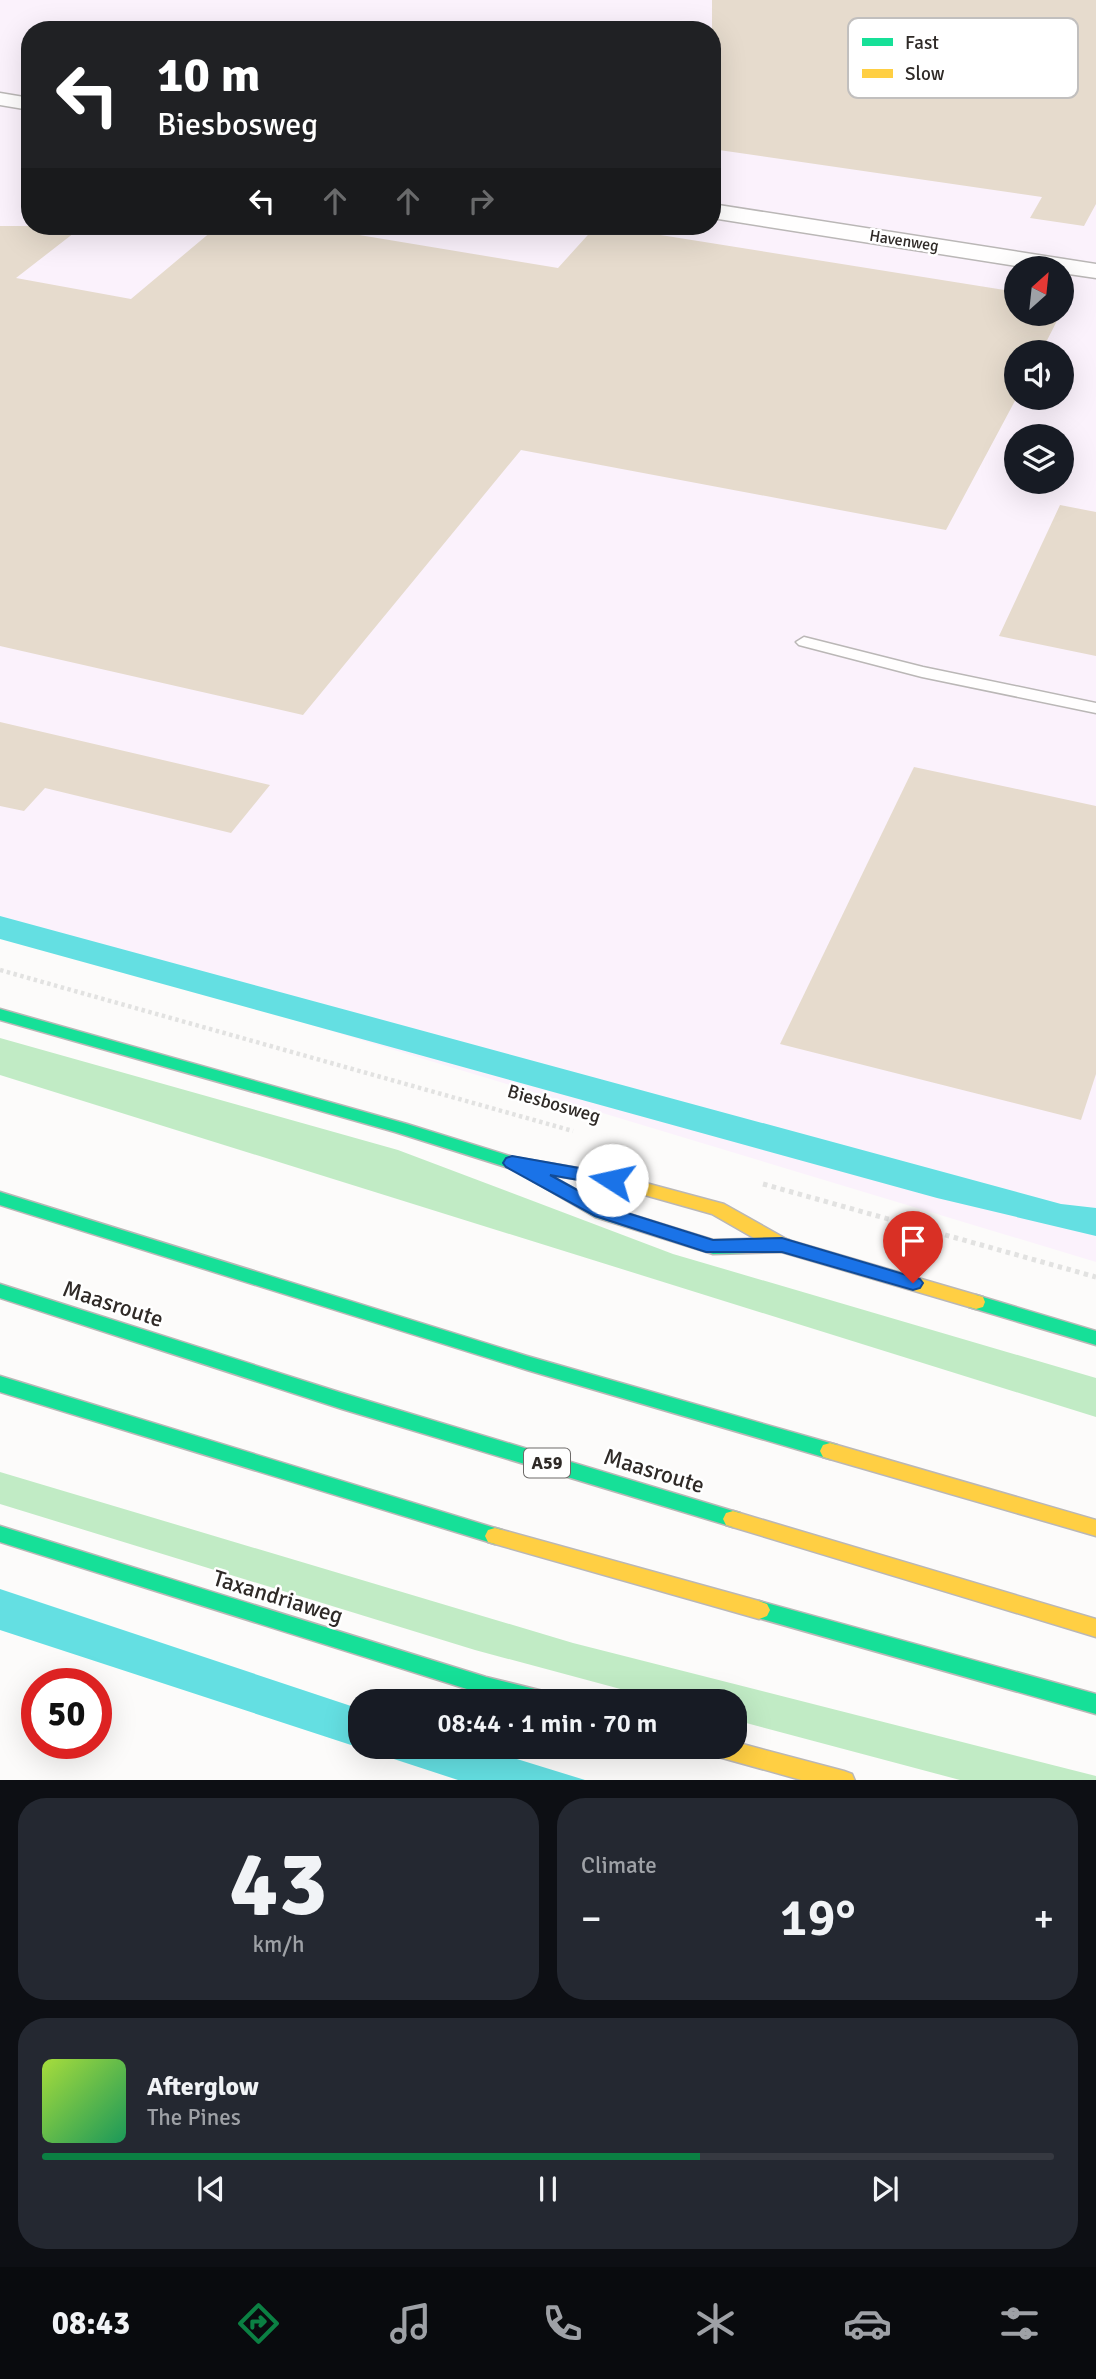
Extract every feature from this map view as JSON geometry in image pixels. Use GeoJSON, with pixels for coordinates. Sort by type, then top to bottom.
{"type":"FeatureCollection","features":[{"type":"Feature","properties":{"kind":"main road"},"geometry":{"type":"LineString","coordinates":[[0,1014],[401,1128],[512,1163],[612,1180],[718,1209],[782,1245],[1096,1338]]}},
{"type":"Feature","properties":{"kind":"main road"},"geometry":{"type":"LineString","coordinates":[[512,1163],[601,1212],[713,1247],[782,1245]]}},
{"type":"Feature","properties":{"kind":"main road"},"geometry":{"type":"LineString","coordinates":[[0,1198],[527,1363],[1096,1528]]}},
{"type":"Feature","properties":{"kind":"main road","name":"Maasroute"},"geometry":{"type":"LineString","coordinates":[[0,1291],[342,1401],[1096,1628]]}},
{"type":"Feature","properties":{"kind":"main road"},"geometry":{"type":"LineString","coordinates":[[0,1384],[453,1524],[1096,1704]]}},
{"type":"Feature","properties":{"kind":"main road","name":"Taxandriaweg"},"geometry":{"type":"LineString","coordinates":[[0,1534],[499,1689]]}},
{"type":"Feature","properties":{"kind":"main road"},"geometry":{"type":"LineString","coordinates":[[747,1754],[844,1780]]}},
{"type":"Feature","properties":{"kind":"street","name":"Havenweg"},"geometry":{"type":"LineString","coordinates":[[721,212],[1096,271]]}},
{"type":"Feature","properties":{"kind":"lane"},"geometry":{"type":"LineString","coordinates":[[804,642],[922,672],[1096,708]]}},
{"type":"Feature","properties":{"kind":"path","name":"Biesbosweg"},"geometry":{"type":"LineString","coordinates":[[0,971],[575,1131]]}},
{"type":"Feature","properties":{"kind":"path"},"geometry":{"type":"LineString","coordinates":[[762,1184],[1096,1277]]}},
{"type":"Feature","properties":{"kind":"shaded area"},"geometry":{"type":"Polygon","coordinates":[[[0,0],[1096,0],[1096,1262],[0,931],[0,0]]]}},
{"type":"Feature","properties":{"kind":"green space"},"geometry":{"type":"Polygon","coordinates":[[[0,1038],[398,1150],[673,1254],[1096,1378],[1096,1417],[0,1075],[0,1038]]]}},
{"type":"Feature","properties":{"kind":"green space"},"geometry":{"type":"Polygon","coordinates":[[[0,1472],[573,1643],[1096,1776],[1096,1780],[960,1780],[747,1723],[747,1689],[620,1689],[475,1650],[0,1504],[0,1472]]]}},
{"type":"Feature","properties":{"kind":"water"},"geometry":{"type":"Polygon","coordinates":[[[0,916],[1061,1204],[1096,1208],[1096,1236],[937,1198],[0,939],[0,916]]]}},
{"type":"Feature","properties":{"kind":"water"},"geometry":{"type":"Polygon","coordinates":[[[0,1589],[348,1705],[348,1744],[0,1630],[0,1589]]]}},
{"type":"Feature","properties":{"kind":"water"},"geometry":{"type":"Polygon","coordinates":[[[394,1759],[517,1759],[585,1780],[458,1780],[394,1759]]]}},
{"type":"Feature","properties":{"kind":"building"},"geometry":{"type":"Polygon","coordinates":[[[712,0],[1096,0],[1096,204],[1084,226],[1030,218],[1042,197],[721,150],[721,21],[712,21],[712,0]]]}},
{"type":"Feature","properties":{"kind":"building"},"geometry":{"type":"Polygon","coordinates":[[[0,226],[21,226],[21,235],[71,235],[16,278],[131,299],[207,235],[359,235],[558,268],[588,235],[660,235],[1004,290],[1004,326],[1054,326],[1047,340],[1004,340],[1004,410],[1010,410],[946,530],[521,450],[303,715],[0,646],[0,226]]]}},
{"type":"Feature","properties":{"kind":"building"},"geometry":{"type":"Polygon","coordinates":[[[1060,505],[1096,512],[1096,656],[999,636],[1060,505]]]}},
{"type":"Feature","properties":{"kind":"building"},"geometry":{"type":"Polygon","coordinates":[[[0,722],[270,785],[231,833],[45,788],[24,811],[0,806],[0,722]]]}},
{"type":"Feature","properties":{"kind":"building"},"geometry":{"type":"Polygon","coordinates":[[[914,767],[1096,806],[1096,1074],[1081,1120],[780,1044],[914,767]]]}},
{"type":"Feature","properties":{"kind":"traffic: fast"},"geometry":{"type":"LineString","coordinates":[[0,1014],[401,1128],[512,1163],[601,1177]]}},
{"type":"Feature","properties":{"kind":"traffic: fast"},"geometry":{"type":"LineString","coordinates":[[539,1177],[601,1212],[713,1247],[782,1245]]}},
{"type":"Feature","properties":{"kind":"traffic: fast"},"geometry":{"type":"LineString","coordinates":[[0,1198],[527,1363],[830,1451]]}},
{"type":"Feature","properties":{"kind":"traffic: fast"},"geometry":{"type":"LineString","coordinates":[[0,1291],[342,1401],[733,1519]]}},
{"type":"Feature","properties":{"kind":"traffic: fast"},"geometry":{"type":"LineString","coordinates":[[976,1302],[1096,1338]]}},
{"type":"Feature","properties":{"kind":"traffic: fast"},"geometry":{"type":"LineString","coordinates":[[0,1384],[495,1536]]}},
{"type":"Feature","properties":{"kind":"traffic: fast"},"geometry":{"type":"LineString","coordinates":[[0,1534],[497,1689]]}},
{"type":"Feature","properties":{"kind":"traffic: fast"},"geometry":{"type":"LineString","coordinates":[[759,1610],[1096,1704]]}},
{"type":"Feature","properties":{"kind":"traffic: slow"},"geometry":{"type":"LineString","coordinates":[[601,1177],[718,1209],[782,1245],[976,1302]]}},
{"type":"Feature","properties":{"kind":"traffic: slow"},"geometry":{"type":"LineString","coordinates":[[830,1451],[1096,1528]]}},
{"type":"Feature","properties":{"kind":"traffic: slow"},"geometry":{"type":"LineString","coordinates":[[733,1519],[1096,1628]]}},
{"type":"Feature","properties":{"kind":"traffic: slow"},"geometry":{"type":"LineString","coordinates":[[495,1536],[759,1610]]}},
{"type":"Feature","properties":{"kind":"traffic: slow"},"geometry":{"type":"LineString","coordinates":[[747,1755],[840,1780]]}},
{"type":"Feature","properties":{"kind":"route"},"geometry":{"type":"LineString","coordinates":[[612,1180],[512,1163],[601,1212],[713,1247],[782,1245],[913,1283]]}}]}
